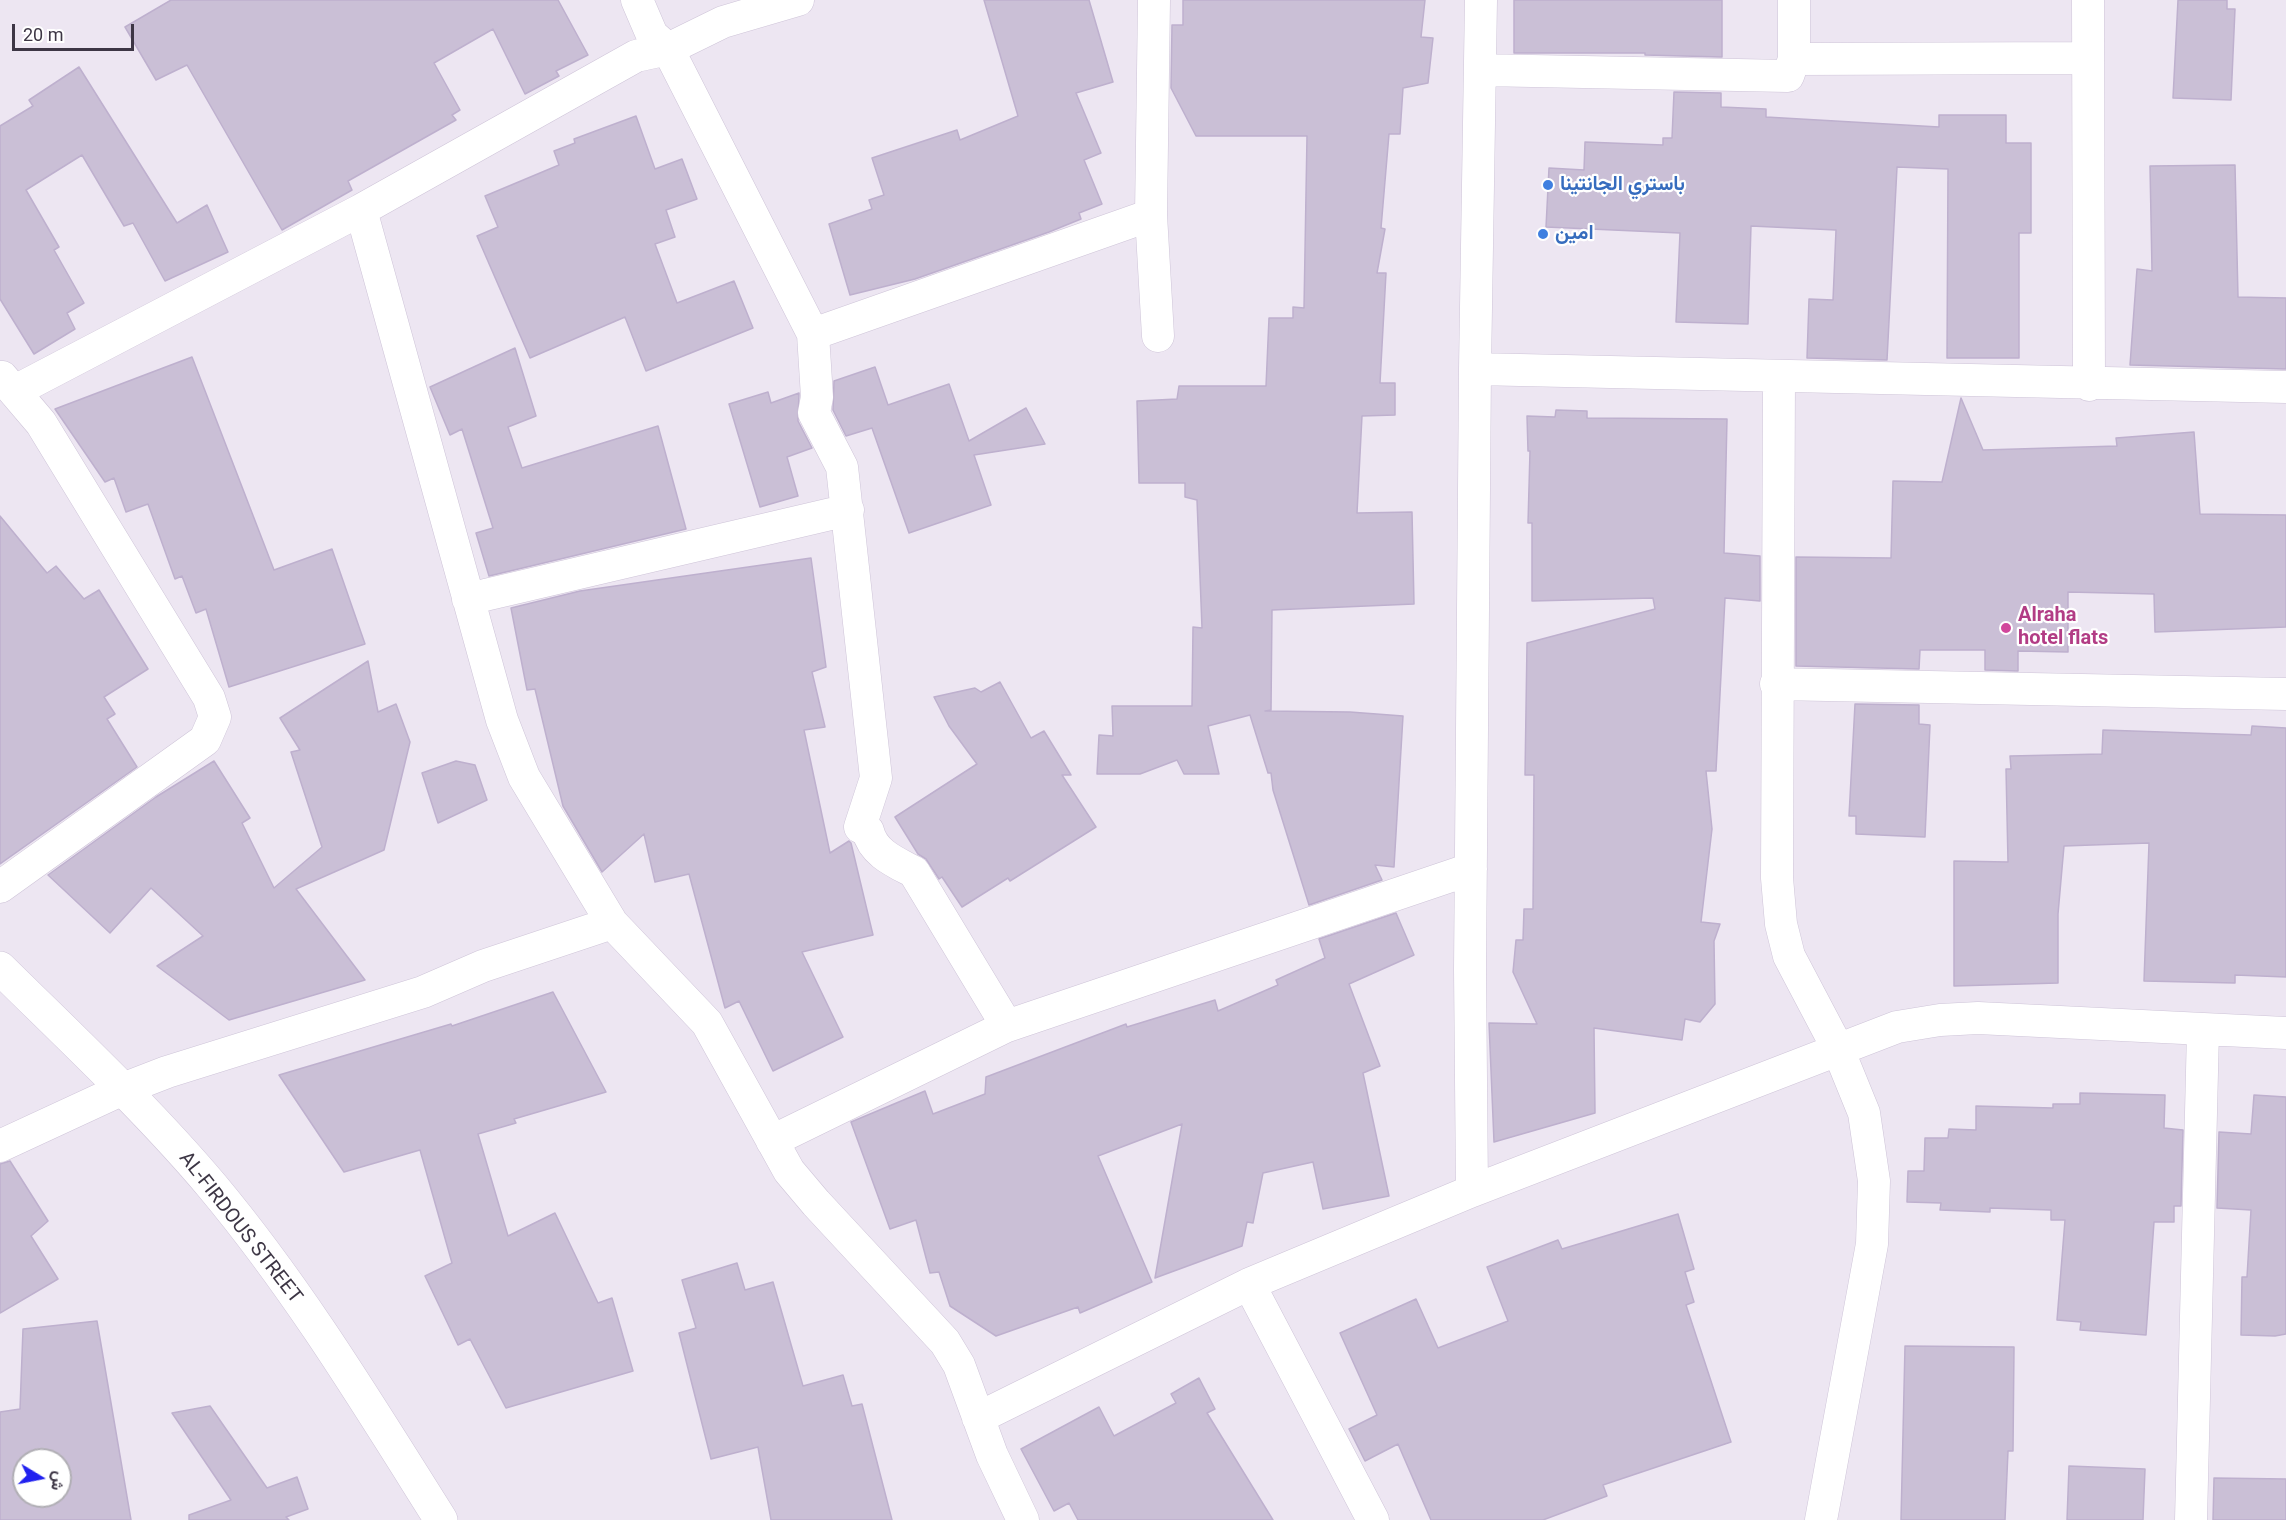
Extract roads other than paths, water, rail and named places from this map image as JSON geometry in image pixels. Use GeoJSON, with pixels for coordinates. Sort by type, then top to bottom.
{"type":"FeatureCollection","features":[{"type":"Feature","properties":{"kind":"street"},"geometry":{"type":"LineString","coordinates":[[637,0],[652,35],[668,49],[813,334],[817,397],[814,413],[843,467],[876,778],[860,827],[868,831],[871,843],[888,858],[914,872],[1007,1026]]}},
{"type":"Feature","properties":{"kind":"street"},"geometry":{"type":"LineString","coordinates":[[0,887],[205,740],[215,717],[209,698],[41,423],[7,383],[361,210],[636,56],[668,49],[723,22],[798,0]]}},
{"type":"Feature","properties":{"kind":"street"},"geometry":{"type":"LineString","coordinates":[[1154,0],[1151,215],[1158,336]]}},
{"type":"Feature","properties":{"kind":"street"},"geometry":{"type":"LineString","coordinates":[[1472,1191],[1471,869],[1481,0]]}},
{"type":"Feature","properties":{"kind":"street"},"geometry":{"type":"LineString","coordinates":[[1481,70],[1788,76],[1794,59],[1794,0]]}},
{"type":"Feature","properties":{"kind":"street"},"geometry":{"type":"LineString","coordinates":[[2088,0],[2089,385]]}},
{"type":"Feature","properties":{"kind":"street"},"geometry":{"type":"LineString","coordinates":[[1794,59],[2088,58]]}},
{"type":"Feature","properties":{"kind":"street"},"geometry":{"type":"LineString","coordinates":[[361,210],[502,720],[524,777],[612,923],[707,1023],[789,1171],[945,1342],[959,1365],[978,1418],[1023,1520]]}},
{"type":"Feature","properties":{"kind":"street"},"geometry":{"type":"LineString","coordinates":[[813,334],[1151,215]]}},
{"type":"Feature","properties":{"kind":"street"},"geometry":{"type":"LineString","coordinates":[[1475,369],[2089,385],[2286,387]]}},
{"type":"Feature","properties":{"kind":"street"},"geometry":{"type":"LineString","coordinates":[[1779,378],[1776,684],[1777,878],[1781,924],[1789,956],[1838,1049],[1864,1113],[1874,1181],[1872,1244],[1821,1520]]}},
{"type":"Feature","properties":{"kind":"street"},"geometry":{"type":"LineString","coordinates":[[468,599],[848,510]]}},
{"type":"Feature","properties":{"kind":"street"},"geometry":{"type":"LineString","coordinates":[[1776,684],[2286,694]]}},
{"type":"Feature","properties":{"kind":"street"},"geometry":{"type":"LineString","coordinates":[[772,1141],[1007,1026],[1471,869]]}},
{"type":"Feature","properties":{"kind":"street"},"geometry":{"type":"LineString","coordinates":[[0,1146],[123,1089],[210,1057],[423,992],[483,966],[612,923]]}},
{"type":"Feature","properties":{"kind":"street","name":"AL-FIRDOUS STREET"},"geometry":{"type":"LineString","coordinates":[[0,968],[123,1089],[212,1186],[278,1271],[441,1520]]}},
{"type":"Feature","properties":{"kind":"street"},"geometry":{"type":"LineString","coordinates":[[978,1418],[1249,1284],[1472,1191],[1898,1027],[1940,1020],[1978,1018],[2203,1031],[2286,1033]]}},
{"type":"Feature","properties":{"kind":"street"},"geometry":{"type":"LineString","coordinates":[[2191,1520],[2203,1031]]}},
{"type":"Feature","properties":{"kind":"street"},"geometry":{"type":"LineString","coordinates":[[1249,1284],[1373,1520]]}},
{"type":"Feature","properties":{"kind":"place","name":"باستري الجانتينا"},"geometry":{"type":"Point","coordinates":[1548,185]}},
{"type":"Feature","properties":{"kind":"place","name":"امين"},"geometry":{"type":"Point","coordinates":[1543,234]}},
{"type":"Feature","properties":{"kind":"place","name":"Alraha hotel flats"},"geometry":{"type":"Point","coordinates":[2006,628]}}]}
